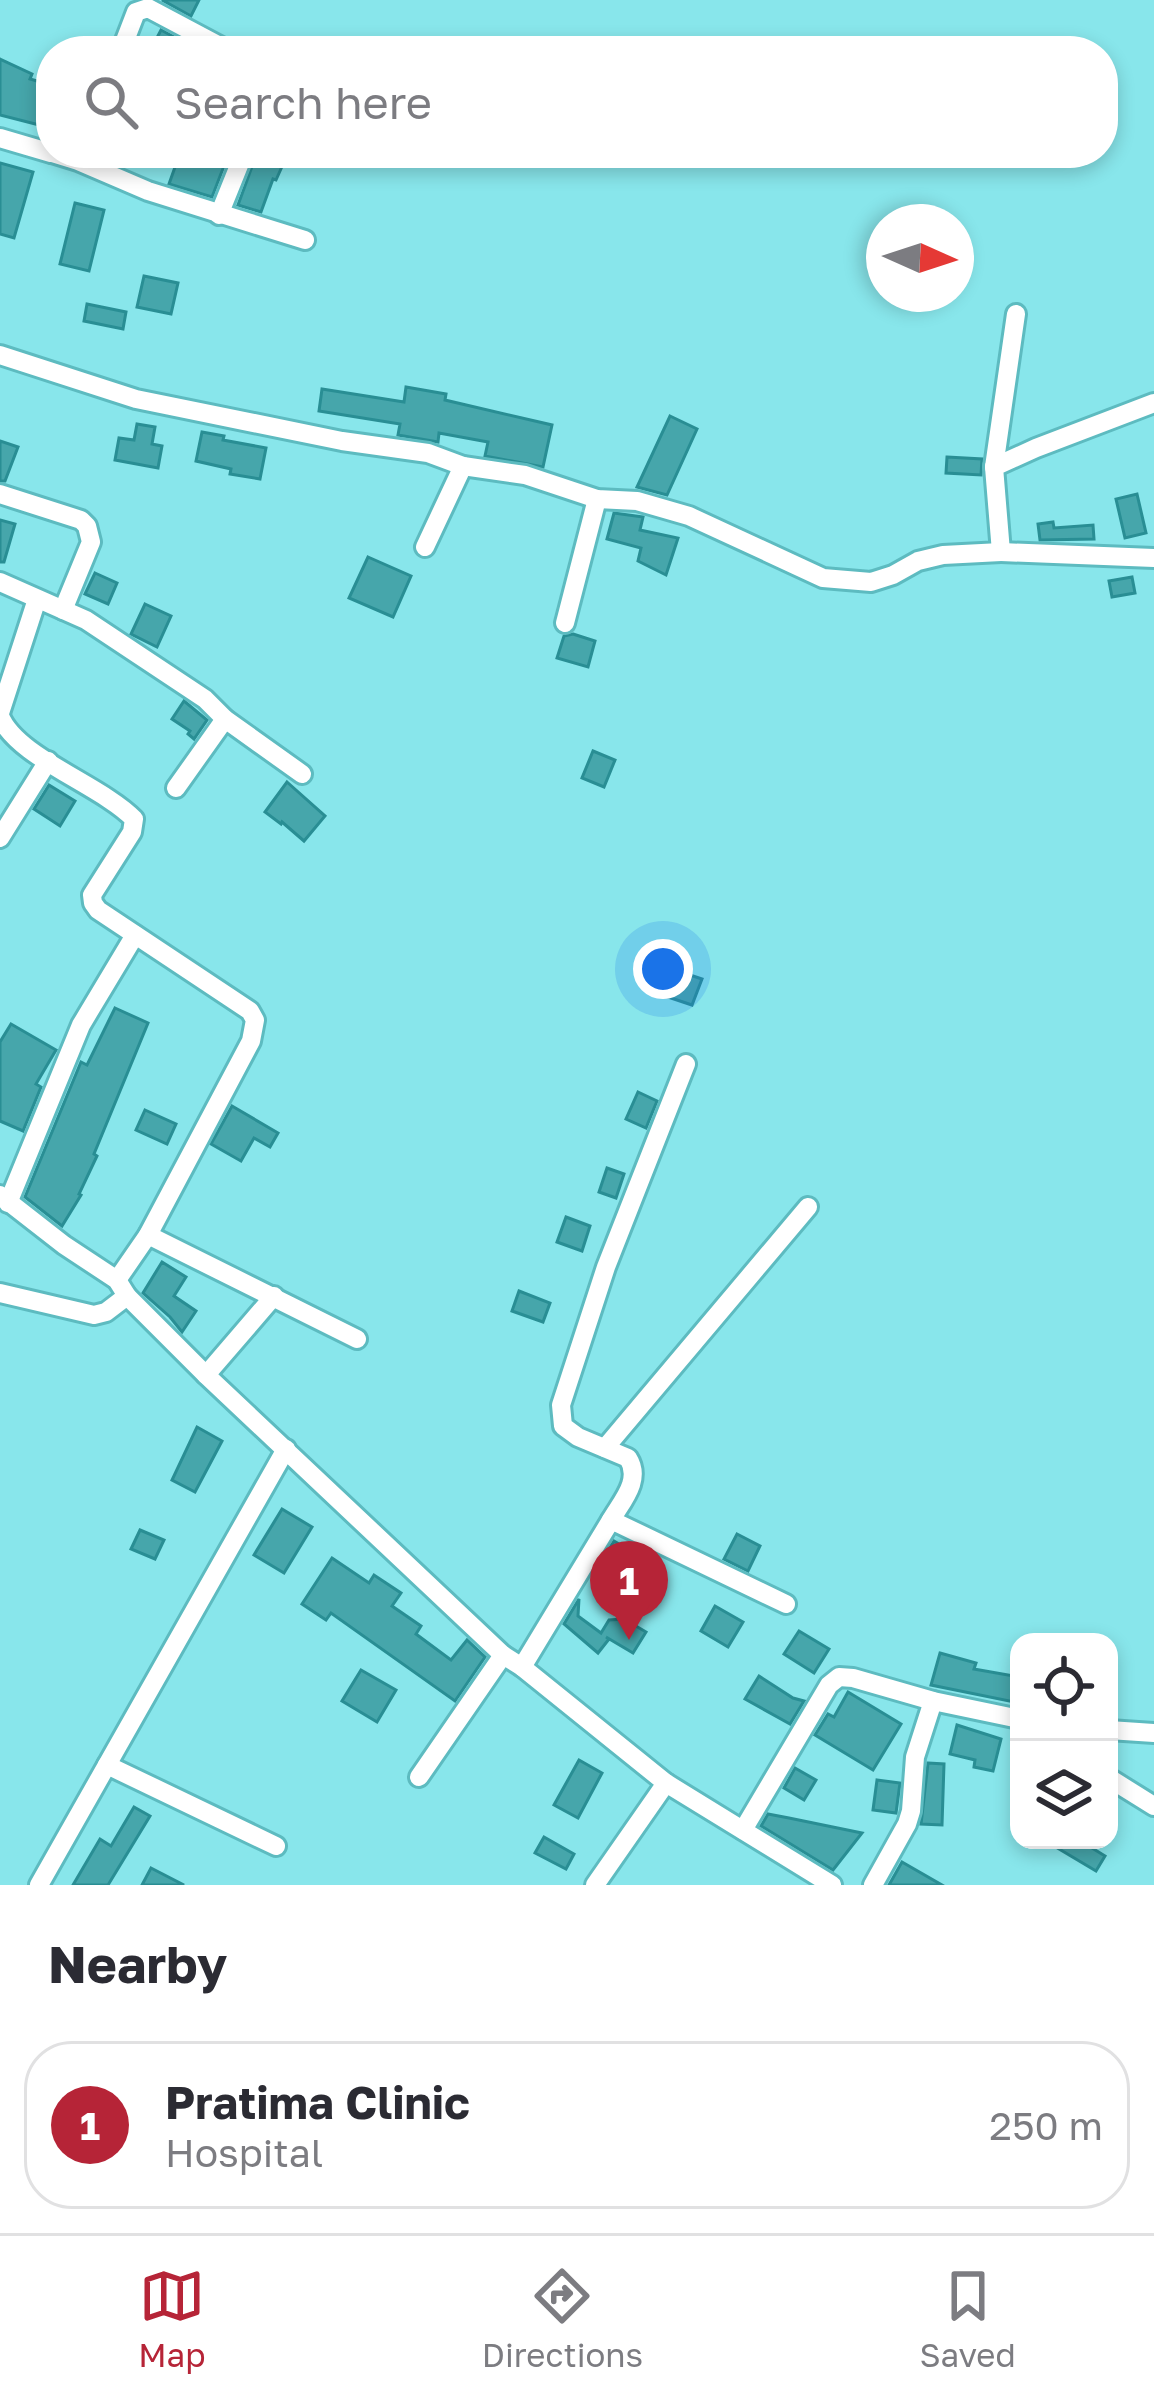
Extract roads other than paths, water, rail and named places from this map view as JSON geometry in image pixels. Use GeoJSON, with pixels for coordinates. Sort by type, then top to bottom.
{"type":"FeatureCollection","features":[{"type":"Feature","properties":{"kind":"street"},"geometry":{"type":"LineString","coordinates":[[127,36],[136,12],[148,8],[201,36]]}},
{"type":"Feature","properties":{"kind":"street"},"geometry":{"type":"LineString","coordinates":[[0,138],[36,149]]}},
{"type":"Feature","properties":{"kind":"street"},"geometry":{"type":"LineString","coordinates":[[102,168],[148,191],[304,240]]}},
{"type":"Feature","properties":{"kind":"street"},"geometry":{"type":"LineString","coordinates":[[219,214],[238,168]]}},
{"type":"Feature","properties":{"kind":"street"},"geometry":{"type":"LineString","coordinates":[[1001,552],[994,467],[1016,314]]}},
{"type":"Feature","properties":{"kind":"street"},"geometry":{"type":"LineString","coordinates":[[0,355],[136,399],[342,441],[428,453],[464,466],[525,475],[597,500],[637,501],[689,516],[824,578],[872,582],[943,555],[1001,552],[1154,558]]}},
{"type":"Feature","properties":{"kind":"street"},"geometry":{"type":"LineString","coordinates":[[994,467],[1154,403]]}},
{"type":"Feature","properties":{"kind":"street"},"geometry":{"type":"LineString","coordinates":[[424,547],[464,466]]}},
{"type":"Feature","properties":{"kind":"street"},"geometry":{"type":"LineString","coordinates":[[0,494],[87,526],[91,542],[63,610]]}},
{"type":"Feature","properties":{"kind":"street"},"geometry":{"type":"LineString","coordinates":[[565,623],[597,500]]}},
{"type":"Feature","properties":{"kind":"street"},"geometry":{"type":"LineString","coordinates":[[0,582],[86,620],[205,699],[302,774]]}},
{"type":"Feature","properties":{"kind":"street"},"geometry":{"type":"LineString","coordinates":[[0,1293],[94,1315],[106,1312],[250,1040],[255,1020],[250,1011],[93,903],[92,895],[131,832],[134,819],[21,744],[5,730],[0,715],[37,598]]}},
{"type":"Feature","properties":{"kind":"street"},"geometry":{"type":"LineString","coordinates":[[176,788],[226,719]]}},
{"type":"Feature","properties":{"kind":"street"},"geometry":{"type":"LineString","coordinates":[[0,838],[48,760]]}},
{"type":"Feature","properties":{"kind":"street"},"geometry":{"type":"LineString","coordinates":[[135,935],[81,1025],[4,1199],[122,1288],[206,1376],[503,1654],[666,1784],[832,1885]]}},
{"type":"Feature","properties":{"kind":"street"},"geometry":{"type":"LineString","coordinates":[[522,1666],[634,1479],[628,1459],[563,1426],[561,1405],[606,1267],[686,1064]]}},
{"type":"Feature","properties":{"kind":"street"},"geometry":{"type":"LineString","coordinates":[[605,1448],[808,1207]]}},
{"type":"Feature","properties":{"kind":"street"},"geometry":{"type":"LineString","coordinates":[[148,1235],[357,1339]]}},
{"type":"Feature","properties":{"kind":"street"},"geometry":{"type":"LineString","coordinates":[[206,1376],[274,1296]]}},
{"type":"Feature","properties":{"kind":"street"},"geometry":{"type":"LineString","coordinates":[[39,1885],[286,1449]]}},
{"type":"Feature","properties":{"kind":"street"},"geometry":{"type":"LineString","coordinates":[[611,1520],[786,1604]]}},
{"type":"Feature","properties":{"kind":"street"},"geometry":{"type":"LineString","coordinates":[[419,1777],[503,1654]]}},
{"type":"Feature","properties":{"kind":"street"},"geometry":{"type":"LineString","coordinates":[[743,1830],[829,1685],[839,1677],[1010,1718]]}},
{"type":"Feature","properties":{"kind":"street"},"geometry":{"type":"LineString","coordinates":[[873,1885],[907,1824],[918,1742],[933,1701]]}},
{"type":"Feature","properties":{"kind":"street"},"geometry":{"type":"LineString","coordinates":[[1118,1731],[1154,1733]]}},
{"type":"Feature","properties":{"kind":"street"},"geometry":{"type":"LineString","coordinates":[[107,1765],[276,1846]]}},
{"type":"Feature","properties":{"kind":"street"},"geometry":{"type":"LineString","coordinates":[[595,1885],[666,1784]]}},
{"type":"Feature","properties":{"kind":"street"},"geometry":{"type":"LineString","coordinates":[[1118,1784],[1154,1806]]}},
{"type":"Feature","properties":{"kind":"place","name":"Pratima Clinic"},"geometry":{"type":"Point","coordinates":[629,1640]}}]}
